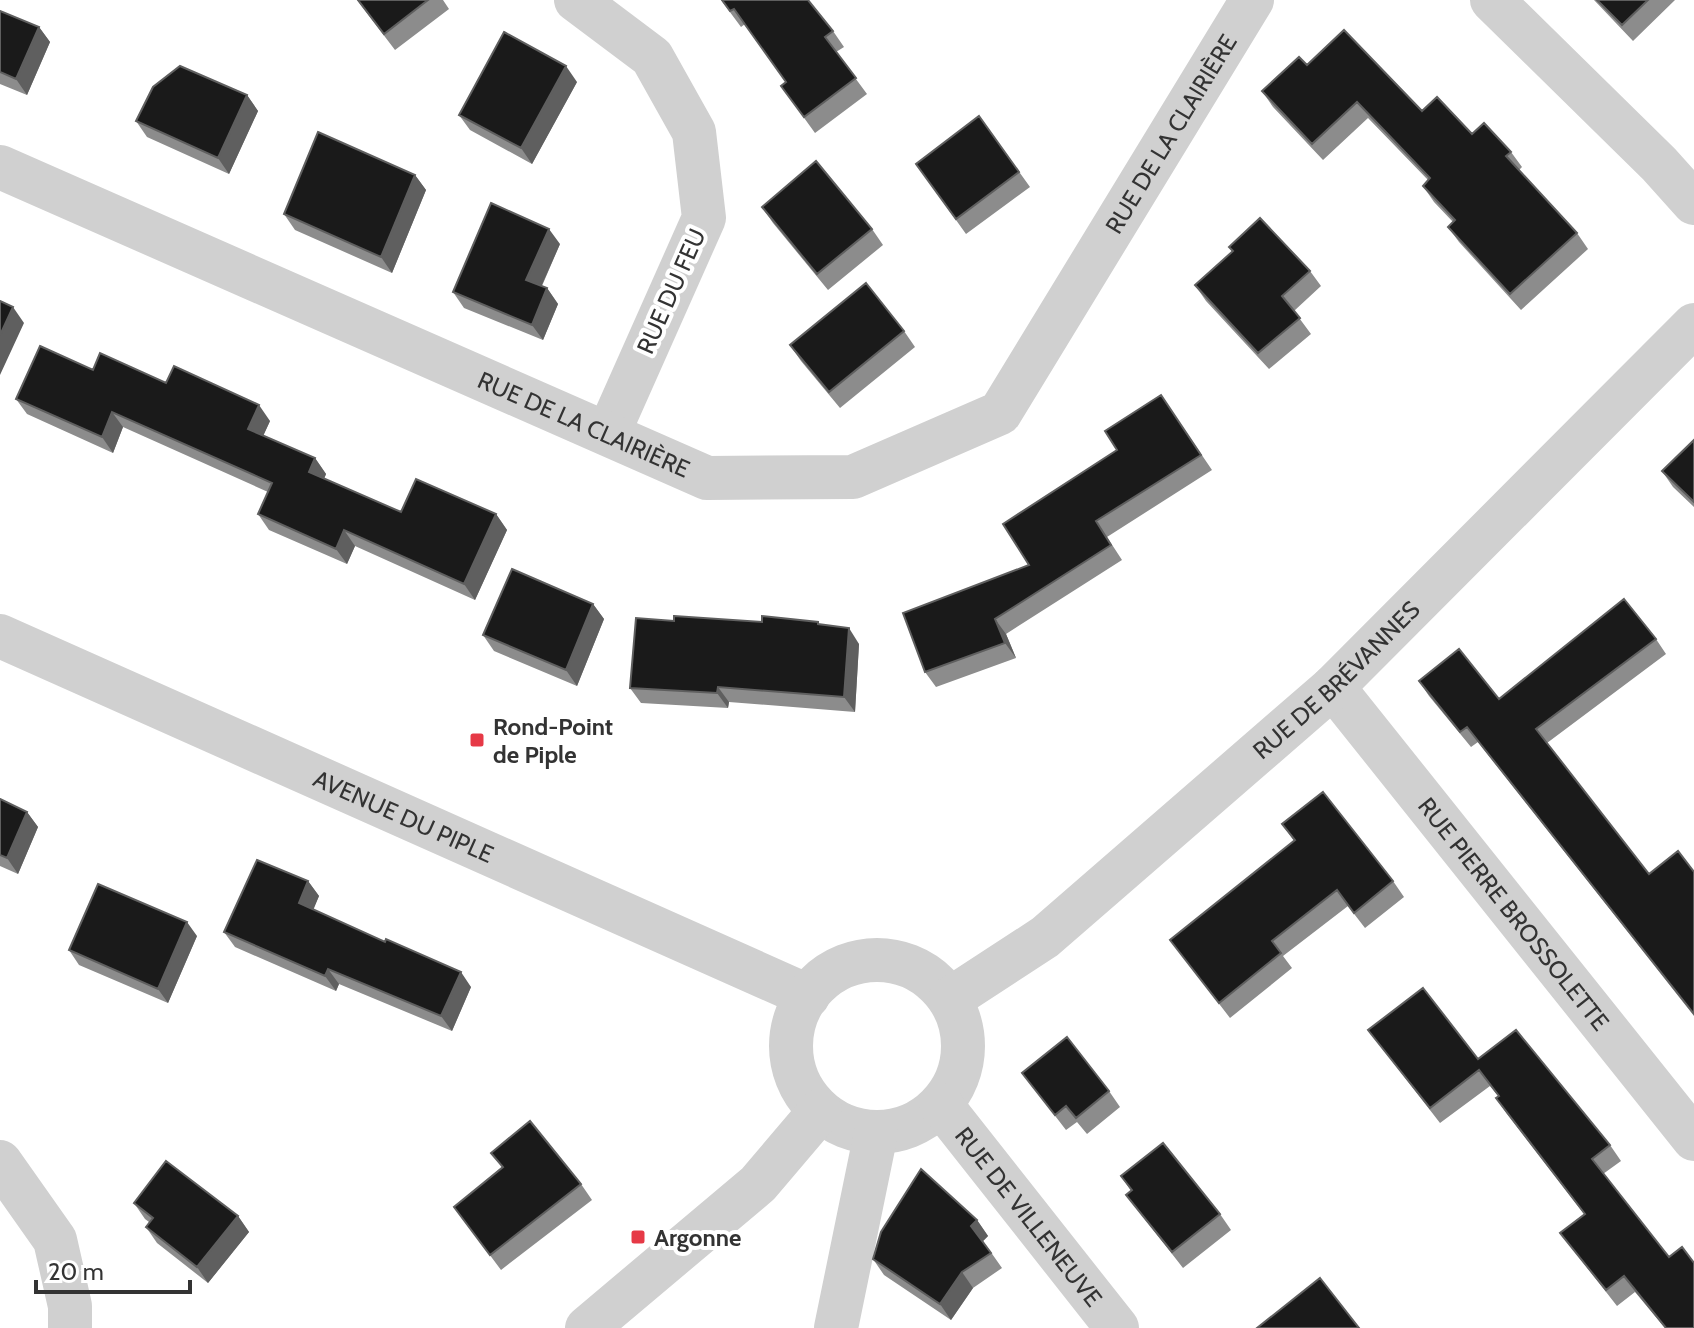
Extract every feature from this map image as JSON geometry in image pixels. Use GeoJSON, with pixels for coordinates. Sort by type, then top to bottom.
{"type":"FeatureCollection","features":[{"type":"Feature","properties":{"kind":"street","name":"RUE DU FEU"},"geometry":{"type":"LineString","coordinates":[[576,0],[652,57],[694,132],[704,218],[608,434]]}},
{"type":"Feature","properties":{"kind":"street","name":"RUE DE LA CLAIRIÈRE"},"geometry":{"type":"LineString","coordinates":[[0,167],[707,478],[853,477],[1000,413],[1252,0]]}},
{"type":"Feature","properties":{"kind":"street"},"geometry":{"type":"LineString","coordinates":[[1492,0],[1659,164],[1694,203]]}},
{"type":"Feature","properties":{"kind":"street","name":"RUE DE BRÉVANNES"},"geometry":{"type":"LineString","coordinates":[[950,999],[1045,937],[1333,687],[1694,325]]}},
{"type":"Feature","properties":{"kind":"street","name":"AVENUE DU PIPLE"},"geometry":{"type":"LineString","coordinates":[[0,636],[808,996]]}},
{"type":"Feature","properties":{"kind":"street","name":"RUE PIERRE BROSSOLETTE"},"geometry":{"type":"LineString","coordinates":[[1333,687],[1694,1139]]}},
{"type":"Feature","properties":{"kind":"street"},"geometry":{"type":"LineString","coordinates":[[885,961],[912,967],[935,982],[950,999],[961,1026],[963,1051],[959,1074],[941,1105],[930,1114],[907,1127],[876,1133],[857,1129],[820,1111],[800,1084],[792,1061],[791,1036],[798,1012],[808,996],[832,973],[857,962],[885,961]]}},
{"type":"Feature","properties":{"kind":"street","name":"RUE DE VILLENEUVE"},"geometry":{"type":"LineString","coordinates":[[941,1105],[1117,1328]]}},
{"type":"Feature","properties":{"kind":"street"},"geometry":{"type":"LineString","coordinates":[[587,1328],[758,1184],[820,1111]]}},
{"type":"Feature","properties":{"kind":"street"},"geometry":{"type":"LineString","coordinates":[[836,1328],[876,1133]]}},
{"type":"Feature","properties":{"kind":"street"},"geometry":{"type":"LineString","coordinates":[[0,1162],[55,1240],[70,1306],[70,1328]]}},
{"type":"Feature","properties":{"kind":"building"},"geometry":{"type":"Polygon","coordinates":[[[358,0],[428,0],[384,34],[358,0]]]}},
{"type":"Feature","properties":{"kind":"building"},"geometry":{"type":"Polygon","coordinates":[[[722,0],[808,0],[833,31],[825,37],[856,78],[804,117],[781,86],[786,82],[734,9],[730,11],[722,0]]]}},
{"type":"Feature","properties":{"kind":"building"},"geometry":{"type":"Polygon","coordinates":[[[1597,0],[1648,0],[1622,25],[1597,0]]]}},
{"type":"Feature","properties":{"kind":"building"},"geometry":{"type":"Polygon","coordinates":[[[0,11],[39,27],[16,79],[0,72],[0,11]]]}},
{"type":"Feature","properties":{"kind":"building"},"geometry":{"type":"Polygon","coordinates":[[[1344,30],[1422,111],[1437,97],[1472,134],[1484,123],[1511,152],[1506,156],[1577,233],[1510,294],[1448,227],[1455,220],[1423,186],[1430,178],[1357,102],[1312,144],[1262,91],[1299,57],[1307,65],[1344,30]]]}},
{"type":"Feature","properties":{"kind":"building"},"geometry":{"type":"Polygon","coordinates":[[[504,32],[566,66],[521,148],[459,115],[504,32]]]}},
{"type":"Feature","properties":{"kind":"building"},"geometry":{"type":"Polygon","coordinates":[[[180,66],[247,95],[218,158],[136,121],[153,87],[180,66]]]}},
{"type":"Feature","properties":{"kind":"building"},"geometry":{"type":"Polygon","coordinates":[[[979,116],[1019,172],[956,219],[916,164],[979,116]]]}},
{"type":"Feature","properties":{"kind":"building"},"geometry":{"type":"Polygon","coordinates":[[[318,132],[415,175],[381,257],[284,214],[318,132]]]}},
{"type":"Feature","properties":{"kind":"building"},"geometry":{"type":"Polygon","coordinates":[[[816,161],[872,229],[817,274],[762,207],[816,161]]]}},
{"type":"Feature","properties":{"kind":"building"},"geometry":{"type":"Polygon","coordinates":[[[491,203],[549,229],[526,280],[547,288],[532,325],[453,292],[491,203]]]}},
{"type":"Feature","properties":{"kind":"building"},"geometry":{"type":"Polygon","coordinates":[[[1260,218],[1310,271],[1282,296],[1300,318],[1258,353],[1195,285],[1233,251],[1229,247],[1260,218]]]}},
{"type":"Feature","properties":{"kind":"building"},"geometry":{"type":"Polygon","coordinates":[[[866,283],[904,331],[829,392],[790,345],[866,283]]]}},
{"type":"Feature","properties":{"kind":"building"},"geometry":{"type":"Polygon","coordinates":[[[0,301],[13,307],[0,335],[0,301]]]}},
{"type":"Feature","properties":{"kind":"building"},"geometry":{"type":"Polygon","coordinates":[[[40,346],[93,370],[100,353],[166,383],[174,366],[259,405],[248,429],[315,458],[309,472],[401,512],[416,479],[496,514],[464,584],[344,530],[336,549],[258,514],[272,483],[112,412],[102,437],[16,399],[40,346]]]}},
{"type":"Feature","properties":{"kind":"building"},"geometry":{"type":"Polygon","coordinates":[[[1161,395],[1201,455],[1096,521],[1111,545],[995,619],[1005,643],[925,672],[903,613],[1029,565],[1003,524],[1117,450],[1105,431],[1161,395]]]}},
{"type":"Feature","properties":{"kind":"building"},"geometry":{"type":"Polygon","coordinates":[[[1694,440],[1694,502],[1662,471],[1694,440]]]}},
{"type":"Feature","properties":{"kind":"building"},"geometry":{"type":"Polygon","coordinates":[[[512,569],[593,604],[566,670],[483,635],[512,569]]]}},
{"type":"Feature","properties":{"kind":"building"},"geometry":{"type":"Polygon","coordinates":[[[1624,599],[1656,639],[1536,729],[1649,874],[1678,851],[1694,872],[1694,1014],[1467,727],[1460,732],[1419,681],[1459,649],[1499,699],[1624,599]]]}},
{"type":"Feature","properties":{"kind":"building"},"geometry":{"type":"Polygon","coordinates":[[[674,616],[762,622],[762,616],[849,628],[844,697],[718,687],[717,693],[630,688],[636,618],[674,621],[674,616]]]}},
{"type":"Feature","properties":{"kind":"building"},"geometry":{"type":"Polygon","coordinates":[[[1323,792],[1393,881],[1354,913],[1337,890],[1272,941],[1281,953],[1219,1003],[1170,940],[1295,840],[1282,824],[1323,792]]]}},
{"type":"Feature","properties":{"kind":"building"},"geometry":{"type":"Polygon","coordinates":[[[0,799],[27,812],[7,858],[0,855],[0,799]]]}},
{"type":"Feature","properties":{"kind":"building"},"geometry":{"type":"Polygon","coordinates":[[[257,860],[308,881],[299,903],[461,972],[441,1016],[328,969],[325,976],[224,932],[257,860]]]}},
{"type":"Feature","properties":{"kind":"building"},"geometry":{"type":"Polygon","coordinates":[[[98,884],[187,922],[158,989],[69,950],[98,884]]]}},
{"type":"Feature","properties":{"kind":"building"},"geometry":{"type":"Polygon","coordinates":[[[1423,988],[1478,1059],[1516,1030],[1610,1145],[1592,1159],[1669,1257],[1682,1247],[1694,1263],[1694,1328],[1666,1328],[1624,1276],[1606,1290],[1560,1233],[1585,1214],[1496,1098],[1499,1096],[1479,1070],[1430,1108],[1368,1030],[1423,988]]]}},
{"type":"Feature","properties":{"kind":"building"},"geometry":{"type":"Polygon","coordinates":[[[1067,1037],[1109,1091],[1076,1118],[1066,1106],[1055,1115],[1022,1073],[1067,1037]]]}},
{"type":"Feature","properties":{"kind":"building"},"geometry":{"type":"Polygon","coordinates":[[[530,1121],[581,1184],[490,1255],[454,1207],[503,1167],[491,1153],[530,1121]]]}},
{"type":"Feature","properties":{"kind":"building"},"geometry":{"type":"Polygon","coordinates":[[[1163,1143],[1220,1214],[1172,1252],[1126,1195],[1132,1190],[1121,1176],[1163,1143]]]}},
{"type":"Feature","properties":{"kind":"building"},"geometry":{"type":"Polygon","coordinates":[[[166,1161],[238,1216],[197,1267],[146,1227],[153,1218],[134,1203],[166,1161]]]}},
{"type":"Feature","properties":{"kind":"building"},"geometry":{"type":"Polygon","coordinates":[[[921,1169],[977,1220],[971,1226],[991,1253],[962,1272],[940,1304],[873,1259],[881,1232],[921,1169]]]}},
{"type":"Feature","properties":{"kind":"building"},"geometry":{"type":"Polygon","coordinates":[[[1320,1278],[1359,1328],[1257,1328],[1320,1278]]]}},
{"type":"Feature","properties":{"kind":"place","name":"Rond-Point de Piple"},"geometry":{"type":"Point","coordinates":[477,740]}},
{"type":"Feature","properties":{"kind":"place","name":"Argonne"},"geometry":{"type":"Point","coordinates":[638,1237]}}]}
